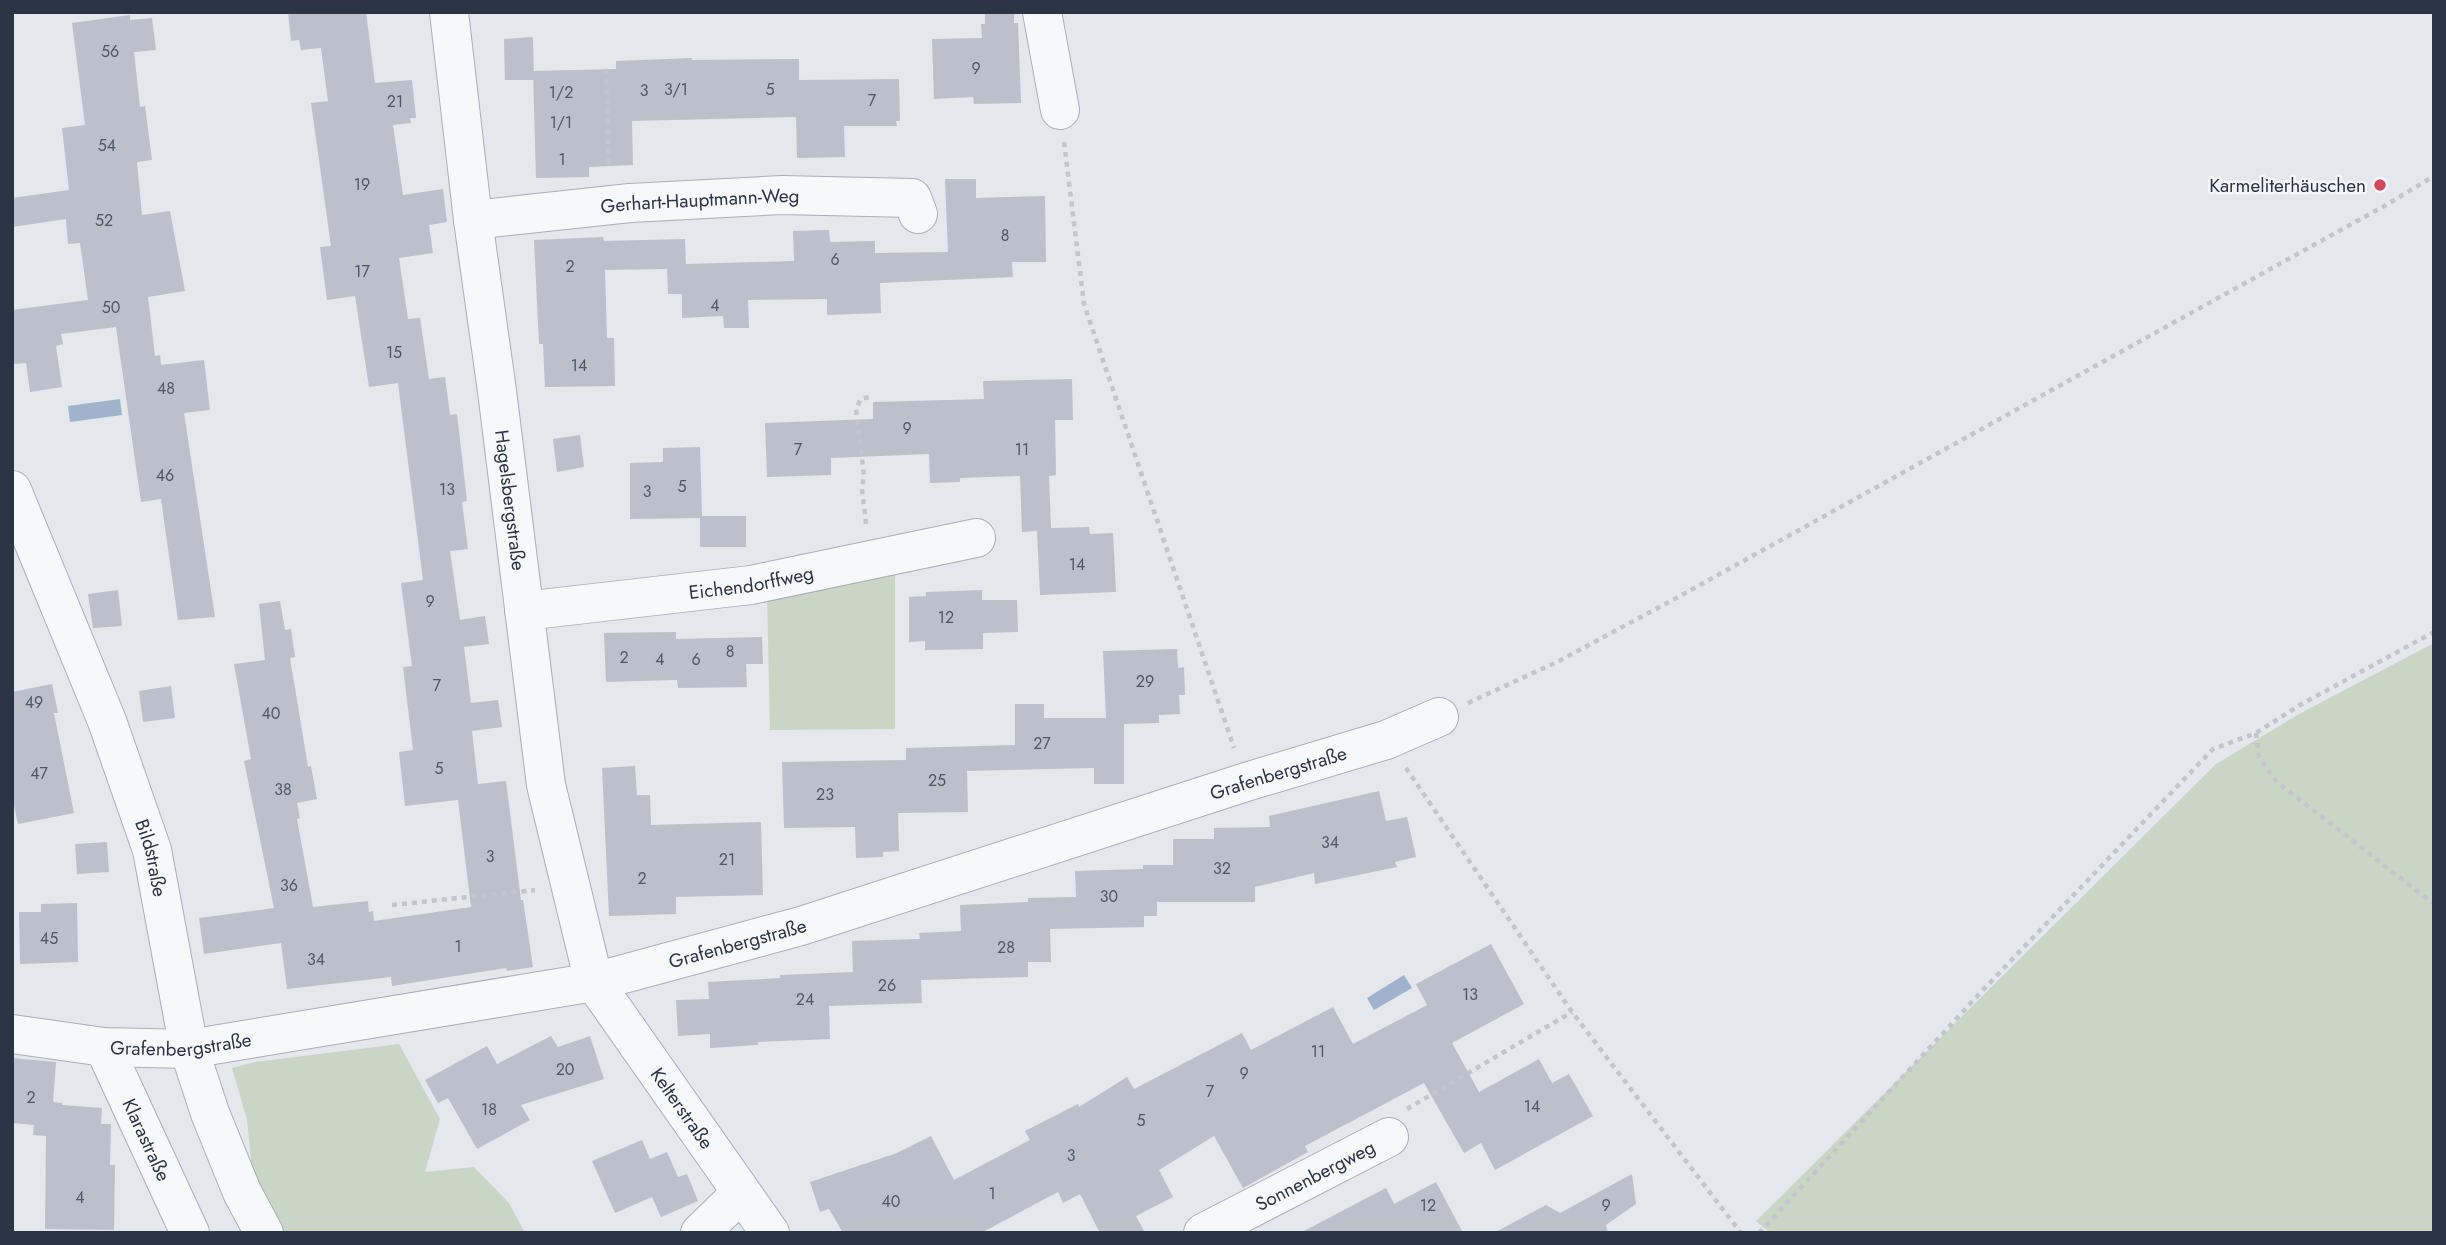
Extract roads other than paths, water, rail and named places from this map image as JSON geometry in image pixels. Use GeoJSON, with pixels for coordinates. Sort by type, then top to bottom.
{"type":"FeatureCollection","features":[{"type":"Feature","properties":{"kind":"street","name":"Hagelsbergstraße"},"geometry":{"type":"LineString","coordinates":[[449,12],[546,785],[594,982]]}},
{"type":"Feature","properties":{"kind":"street"},"geometry":{"type":"LineString","coordinates":[[1042,12],[1060,110]]}},
{"type":"Feature","properties":{"kind":"street","name":"Gerhart-Hauptmann-Weg"},"geometry":{"type":"LineString","coordinates":[[473,220],[611,205],[782,195],[912,198],[918,214]]}},
{"type":"Feature","properties":{"kind":"street","name":"Bildstraße"},"geometry":{"type":"LineString","coordinates":[[12,489],[107,721],[152,850],[190,1049],[210,1113],[238,1181],[264,1233]]}},
{"type":"Feature","properties":{"kind":"street","name":"Eichendorffweg"},"geometry":{"type":"LineString","coordinates":[[524,611],[751,585],[975,538]]}},
{"type":"Feature","properties":{"kind":"street","name":"Grafenbergstraße"},"geometry":{"type":"LineString","coordinates":[[12,1034],[104,1046],[190,1049],[594,982],[801,926],[1246,782],[1386,740],[1439,717]]}},
{"type":"Feature","properties":{"kind":"street","name":"Kelterstraße"},"geometry":{"type":"LineString","coordinates":[[594,982],[770,1233]]}},
{"type":"Feature","properties":{"kind":"street","name":"Klarastraße"},"geometry":{"type":"LineString","coordinates":[[104,1046],[190,1233]]}},
{"type":"Feature","properties":{"kind":"street","name":"Sonnenbergweg"},"geometry":{"type":"LineString","coordinates":[[1203,1233],[1389,1137]]}},
{"type":"Feature","properties":{"kind":"street"},"geometry":{"type":"LineString","coordinates":[[700,1233],[741,1193]]}},
{"type":"Feature","properties":{"kind":"water"},"geometry":{"type":"Polygon","coordinates":[[[120,399],[122,415],[70,422],[68,406],[120,399]]]}},
{"type":"Feature","properties":{"kind":"water"},"geometry":{"type":"Polygon","coordinates":[[[1404,975],[1412,988],[1374,1010],[1367,998],[1404,975]]]}},
{"type":"Feature","properties":{"kind":"place","name":"Karmeliterhäuschen"},"geometry":{"type":"Point","coordinates":[2380,185]}}]}
